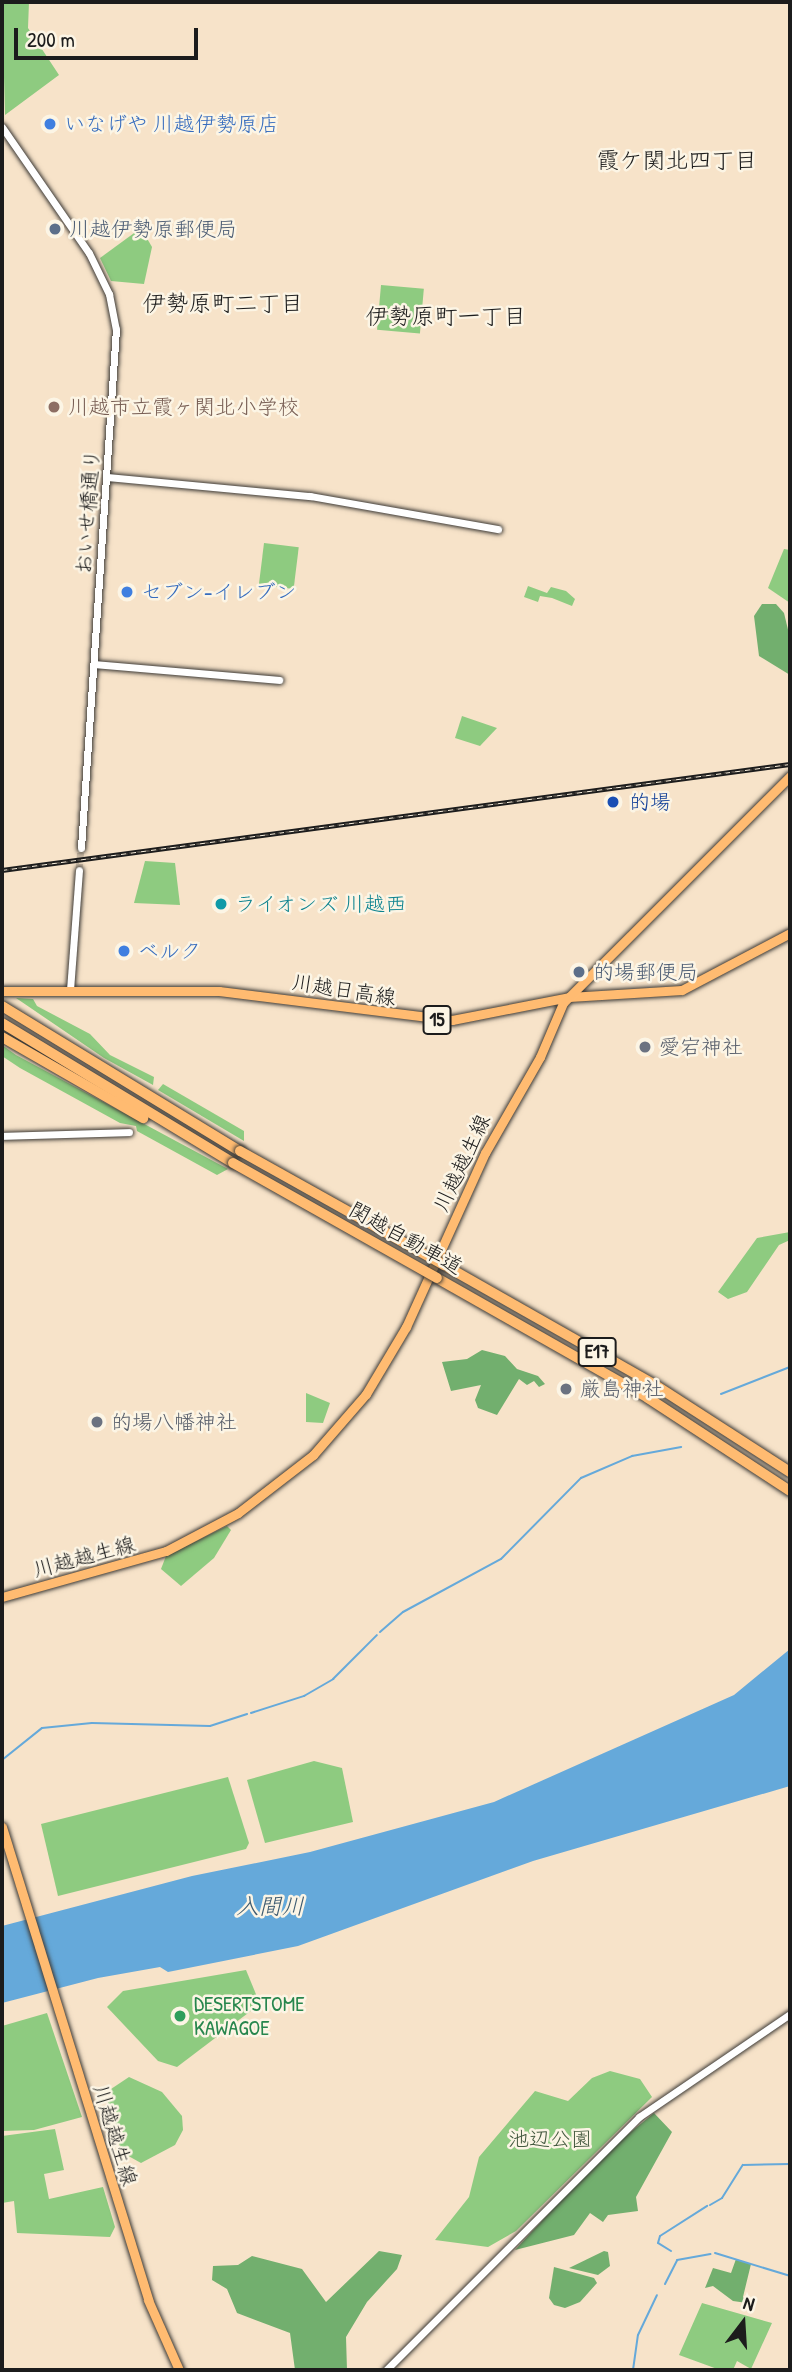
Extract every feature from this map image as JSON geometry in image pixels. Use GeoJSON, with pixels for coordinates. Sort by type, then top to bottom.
{"type":"FeatureCollection","features":[{"type":"Feature","properties":{"kind":"highway","name":"関越自動車道"},"geometry":{"type":"LineString","coordinates":[[2,998],[96,1066],[240,1151],[444,1265],[747,1443],[790,1472]]}},
{"type":"Feature","properties":{"kind":"highway","name":"関越自動車道"},"geometry":{"type":"LineString","coordinates":[[2,1023],[233,1163],[437,1278],[735,1453],[790,1491]]}},
{"type":"Feature","properties":{"kind":"highway"},"geometry":{"type":"LineString","coordinates":[[2,1037],[153,1124],[233,1163]]}},
{"type":"Feature","properties":{"kind":"main road","name":"川越越生線"},"geometry":{"type":"LineString","coordinates":[[2,1597],[166,1551],[249,1506],[313,1455],[366,1394],[399,1339],[499,1124],[569,997],[790,776]]}},
{"type":"Feature","properties":{"kind":"main road","name":"川越日高線"},"geometry":{"type":"LineString","coordinates":[[2,998],[70,990],[219,991],[439,1020],[569,997],[682,990],[790,933]]}},
{"type":"Feature","properties":{"kind":"main road","name":"川越越生線"},"geometry":{"type":"LineString","coordinates":[[2,1827],[152,2311],[179,2370]]}},
{"type":"Feature","properties":{"kind":"street","name":"おいせ橋通り"},"geometry":{"type":"LineString","coordinates":[[2,127],[89,253],[108,294],[117,344],[80,848]]}},
{"type":"Feature","properties":{"kind":"street"},"geometry":{"type":"LineString","coordinates":[[108,477],[310,496],[498,529]]}},
{"type":"Feature","properties":{"kind":"street"},"geometry":{"type":"LineString","coordinates":[[94,664],[279,680]]}},
{"type":"Feature","properties":{"kind":"street"},"geometry":{"type":"LineString","coordinates":[[70,990],[79,870]]}},
{"type":"Feature","properties":{"kind":"street"},"geometry":{"type":"LineString","coordinates":[[2,1136],[129,1132]]}},
{"type":"Feature","properties":{"kind":"street"},"geometry":{"type":"LineString","coordinates":[[386,2370],[639,2117],[790,2014]]}},
{"type":"Feature","properties":{"kind":"green space"},"geometry":{"type":"Polygon","coordinates":[[[2,2],[29,2],[28,28],[59,75],[5,115],[2,2]]]}},
{"type":"Feature","properties":{"kind":"green space"},"geometry":{"type":"Polygon","coordinates":[[[141,228],[152,247],[144,284],[111,281],[100,258],[141,228]]]}},
{"type":"Feature","properties":{"kind":"green space"},"geometry":{"type":"Polygon","coordinates":[[[381,285],[424,289],[420,334],[377,330],[381,285]]]}},
{"type":"Feature","properties":{"kind":"green space"},"geometry":{"type":"Polygon","coordinates":[[[264,543],[299,547],[294,589],[259,585],[264,543]]]}},
{"type":"Feature","properties":{"kind":"green space"},"geometry":{"type":"Polygon","coordinates":[[[784,549],[790,550],[790,603],[768,588],[784,549]]]}},
{"type":"Feature","properties":{"kind":"green space"},"geometry":{"type":"Polygon","coordinates":[[[528,586],[547,593],[551,587],[566,591],[575,599],[572,606],[540,596],[538,602],[524,597],[528,586]]]}},
{"type":"Feature","properties":{"kind":"green space"},"geometry":{"type":"Polygon","coordinates":[[[762,604],[776,604],[784,613],[790,638],[790,675],[759,656],[754,616],[762,604]]]}},
{"type":"Feature","properties":{"kind":"green space"},"geometry":{"type":"Polygon","coordinates":[[[462,716],[497,728],[480,746],[455,738],[462,716]]]}},
{"type":"Feature","properties":{"kind":"green space"},"geometry":{"type":"Polygon","coordinates":[[[145,861],[175,863],[180,905],[134,903],[145,861]]]}},
{"type":"Feature","properties":{"kind":"green space"},"geometry":{"type":"Polygon","coordinates":[[[16,998],[33,999],[37,1006],[90,1034],[110,1055],[154,1077],[153,1085],[104,1058],[16,998]]]}},
{"type":"Feature","properties":{"kind":"green space"},"geometry":{"type":"Polygon","coordinates":[[[2,1045],[228,1169],[217,1175],[137,1131],[136,1126],[120,1123],[20,1068],[2,1056],[2,1045]]]}},
{"type":"Feature","properties":{"kind":"green space"},"geometry":{"type":"Polygon","coordinates":[[[163,1084],[244,1131],[244,1141],[158,1090],[163,1084]]]}},
{"type":"Feature","properties":{"kind":"green space"},"geometry":{"type":"Polygon","coordinates":[[[790,1232],[790,1240],[779,1245],[747,1292],[728,1299],[718,1292],[757,1238],[790,1232]]]}},
{"type":"Feature","properties":{"kind":"green space"},"geometry":{"type":"Polygon","coordinates":[[[482,1350],[505,1356],[517,1369],[538,1376],[545,1384],[539,1387],[534,1381],[527,1385],[519,1379],[497,1415],[478,1408],[475,1400],[481,1385],[451,1391],[442,1362],[467,1359],[482,1350]]]}},
{"type":"Feature","properties":{"kind":"green space"},"geometry":{"type":"Polygon","coordinates":[[[306,1393],[330,1403],[323,1423],[306,1422],[306,1393]]]}},
{"type":"Feature","properties":{"kind":"green space"},"geometry":{"type":"Polygon","coordinates":[[[227,1526],[231,1530],[214,1558],[181,1586],[161,1569],[166,1556],[227,1526]]]}},
{"type":"Feature","properties":{"kind":"green space"},"geometry":{"type":"Polygon","coordinates":[[[314,1761],[342,1768],[353,1822],[265,1843],[247,1780],[314,1761]]]}},
{"type":"Feature","properties":{"kind":"green space"},"geometry":{"type":"Polygon","coordinates":[[[228,1777],[249,1843],[246,1849],[58,1896],[41,1824],[228,1777]]]}},
{"type":"Feature","properties":{"kind":"green space","name":"DESERTSTOME KAWAGOE"},"geometry":{"type":"Polygon","coordinates":[[[246,1970],[260,2004],[177,2067],[158,2061],[107,2007],[123,1991],[246,1970]]]}},
{"type":"Feature","properties":{"kind":"green space"},"geometry":{"type":"Polygon","coordinates":[[[47,2013],[82,2117],[34,2130],[2,2131],[2,2026],[47,2013]]]}},
{"type":"Feature","properties":{"kind":"green space","name":"池辺公園"},"geometry":{"type":"Polygon","coordinates":[[[610,2071],[640,2079],[652,2097],[516,2231],[488,2247],[435,2240],[469,2197],[479,2157],[535,2091],[568,2101],[592,2078],[610,2071]]]}},
{"type":"Feature","properties":{"kind":"green space"},"geometry":{"type":"Polygon","coordinates":[[[129,2077],[162,2092],[182,2116],[183,2130],[175,2145],[141,2163],[123,2153],[108,2120],[108,2091],[129,2077]]]}},
{"type":"Feature","properties":{"kind":"green space"},"geometry":{"type":"Polygon","coordinates":[[[654,2113],[672,2132],[636,2197],[638,2211],[608,2215],[603,2222],[590,2213],[574,2235],[515,2250],[604,2154],[654,2113]]]}},
{"type":"Feature","properties":{"kind":"green space"},"geometry":{"type":"Polygon","coordinates":[[[55,2129],[64,2170],[44,2174],[49,2199],[103,2187],[115,2227],[110,2237],[17,2233],[14,2201],[2,2203],[2,2136],[55,2129]]]}},
{"type":"Feature","properties":{"kind":"green space"},"geometry":{"type":"Polygon","coordinates":[[[379,2251],[402,2255],[397,2269],[367,2302],[346,2337],[347,2370],[295,2370],[290,2333],[237,2313],[227,2289],[212,2280],[213,2266],[238,2265],[252,2256],[302,2269],[326,2302],[379,2251]]]}},
{"type":"Feature","properties":{"kind":"green space"},"geometry":{"type":"Polygon","coordinates":[[[604,2251],[608,2252],[610,2266],[598,2275],[569,2268],[604,2251]]]}},
{"type":"Feature","properties":{"kind":"green space"},"geometry":{"type":"Polygon","coordinates":[[[736,2259],[751,2264],[743,2297],[747,2303],[733,2301],[713,2286],[705,2288],[713,2268],[731,2273],[736,2259]]]}},
{"type":"Feature","properties":{"kind":"green space"},"geometry":{"type":"Polygon","coordinates":[[[554,2267],[594,2278],[597,2283],[580,2302],[565,2308],[554,2305],[549,2298],[554,2267]]]}},
{"type":"Feature","properties":{"kind":"green space"},"geometry":{"type":"Polygon","coordinates":[[[702,2303],[772,2323],[751,2369],[737,2361],[733,2370],[720,2370],[679,2355],[702,2303]]]}},
{"type":"Feature","properties":{"kind":"water","name":"入間川"},"geometry":{"type":"Polygon","coordinates":[[[790,1649],[790,1786],[533,1861],[298,1946],[168,1972],[160,1967],[98,1978],[2,2003],[2,1926],[192,1876],[310,1852],[494,1802],[734,1695],[790,1649]]]}},
{"type":"Feature","properties":{"kind":"waterway"},"geometry":{"type":"LineString","coordinates":[[721,1394],[790,1367]]}},
{"type":"Feature","properties":{"kind":"waterway"},"geometry":{"type":"LineString","coordinates":[[380,1632],[403,1612],[501,1559],[581,1478],[632,1456],[681,1447]]}},
{"type":"Feature","properties":{"kind":"waterway"},"geometry":{"type":"LineString","coordinates":[[251,1713],[304,1696],[333,1679],[377,1635]]}},
{"type":"Feature","properties":{"kind":"waterway"},"geometry":{"type":"LineString","coordinates":[[2,1760],[42,1728],[92,1723],[210,1726],[247,1714]]}},
{"type":"Feature","properties":{"kind":"waterway"},"geometry":{"type":"LineString","coordinates":[[710,2205],[722,2198],[743,2165],[790,2164]]}},
{"type":"Feature","properties":{"kind":"waterway"},"geometry":{"type":"LineString","coordinates":[[671,2251],[658,2243],[660,2236],[707,2206]]}},
{"type":"Feature","properties":{"kind":"waterway"},"geometry":{"type":"LineString","coordinates":[[715,2253],[790,2276]]}},
{"type":"Feature","properties":{"kind":"waterway"},"geometry":{"type":"LineString","coordinates":[[665,2284],[677,2260],[710,2254]]}},
{"type":"Feature","properties":{"kind":"waterway"},"geometry":{"type":"LineString","coordinates":[[633,2370],[638,2335],[657,2295]]}},
{"type":"Feature","properties":{"kind":"tunnel"},"geometry":{"type":"LineString","coordinates":[[79,870],[81,848]]}},
{"type":"Feature","properties":{"kind":"railway"},"geometry":{"type":"LineString","coordinates":[[2,870],[790,764]]}},
{"type":"Feature","properties":{"kind":"place","name":"いなげや 川越伊勢原店"},"geometry":{"type":"Point","coordinates":[50,124]}},
{"type":"Feature","properties":{"kind":"place","name":"川越伊勢原郵便局"},"geometry":{"type":"Point","coordinates":[55,229]}},
{"type":"Feature","properties":{"kind":"place","name":"川越市立霞ヶ関北小学校"},"geometry":{"type":"Point","coordinates":[54,407]}},
{"type":"Feature","properties":{"kind":"place","name":"セブン-イレブン"},"geometry":{"type":"Point","coordinates":[127,592]}},
{"type":"Feature","properties":{"kind":"place","name":"的場"},"geometry":{"type":"Point","coordinates":[613,802]}},
{"type":"Feature","properties":{"kind":"place","name":"ライオンズ 川越西"},"geometry":{"type":"Point","coordinates":[221,904]}},
{"type":"Feature","properties":{"kind":"place","name":"ベルク"},"geometry":{"type":"Point","coordinates":[124,951]}},
{"type":"Feature","properties":{"kind":"place","name":"的場郵便局"},"geometry":{"type":"Point","coordinates":[579,972]}},
{"type":"Feature","properties":{"kind":"place","name":"愛宕神社"},"geometry":{"type":"Point","coordinates":[645,1047]}},
{"type":"Feature","properties":{"kind":"place","name":"厳島神社"},"geometry":{"type":"Point","coordinates":[566,1389]}},
{"type":"Feature","properties":{"kind":"place","name":"的場八幡神社"},"geometry":{"type":"Point","coordinates":[97,1422]}},
{"type":"Feature","properties":{"kind":"place","name":"DESERTSTOME KAWAGOE"},"geometry":{"type":"Point","coordinates":[180,2016]}},
{"type":"Feature","properties":{"kind":"district","name":"霞ケ関北四丁目"},"geometry":{"type":"Point","coordinates":[677,160]}},
{"type":"Feature","properties":{"kind":"district","name":"伊勢原町二丁目"},"geometry":{"type":"Point","coordinates":[223,303]}},
{"type":"Feature","properties":{"kind":"district","name":"伊勢原町一丁目"},"geometry":{"type":"Point","coordinates":[446,316]}}]}
